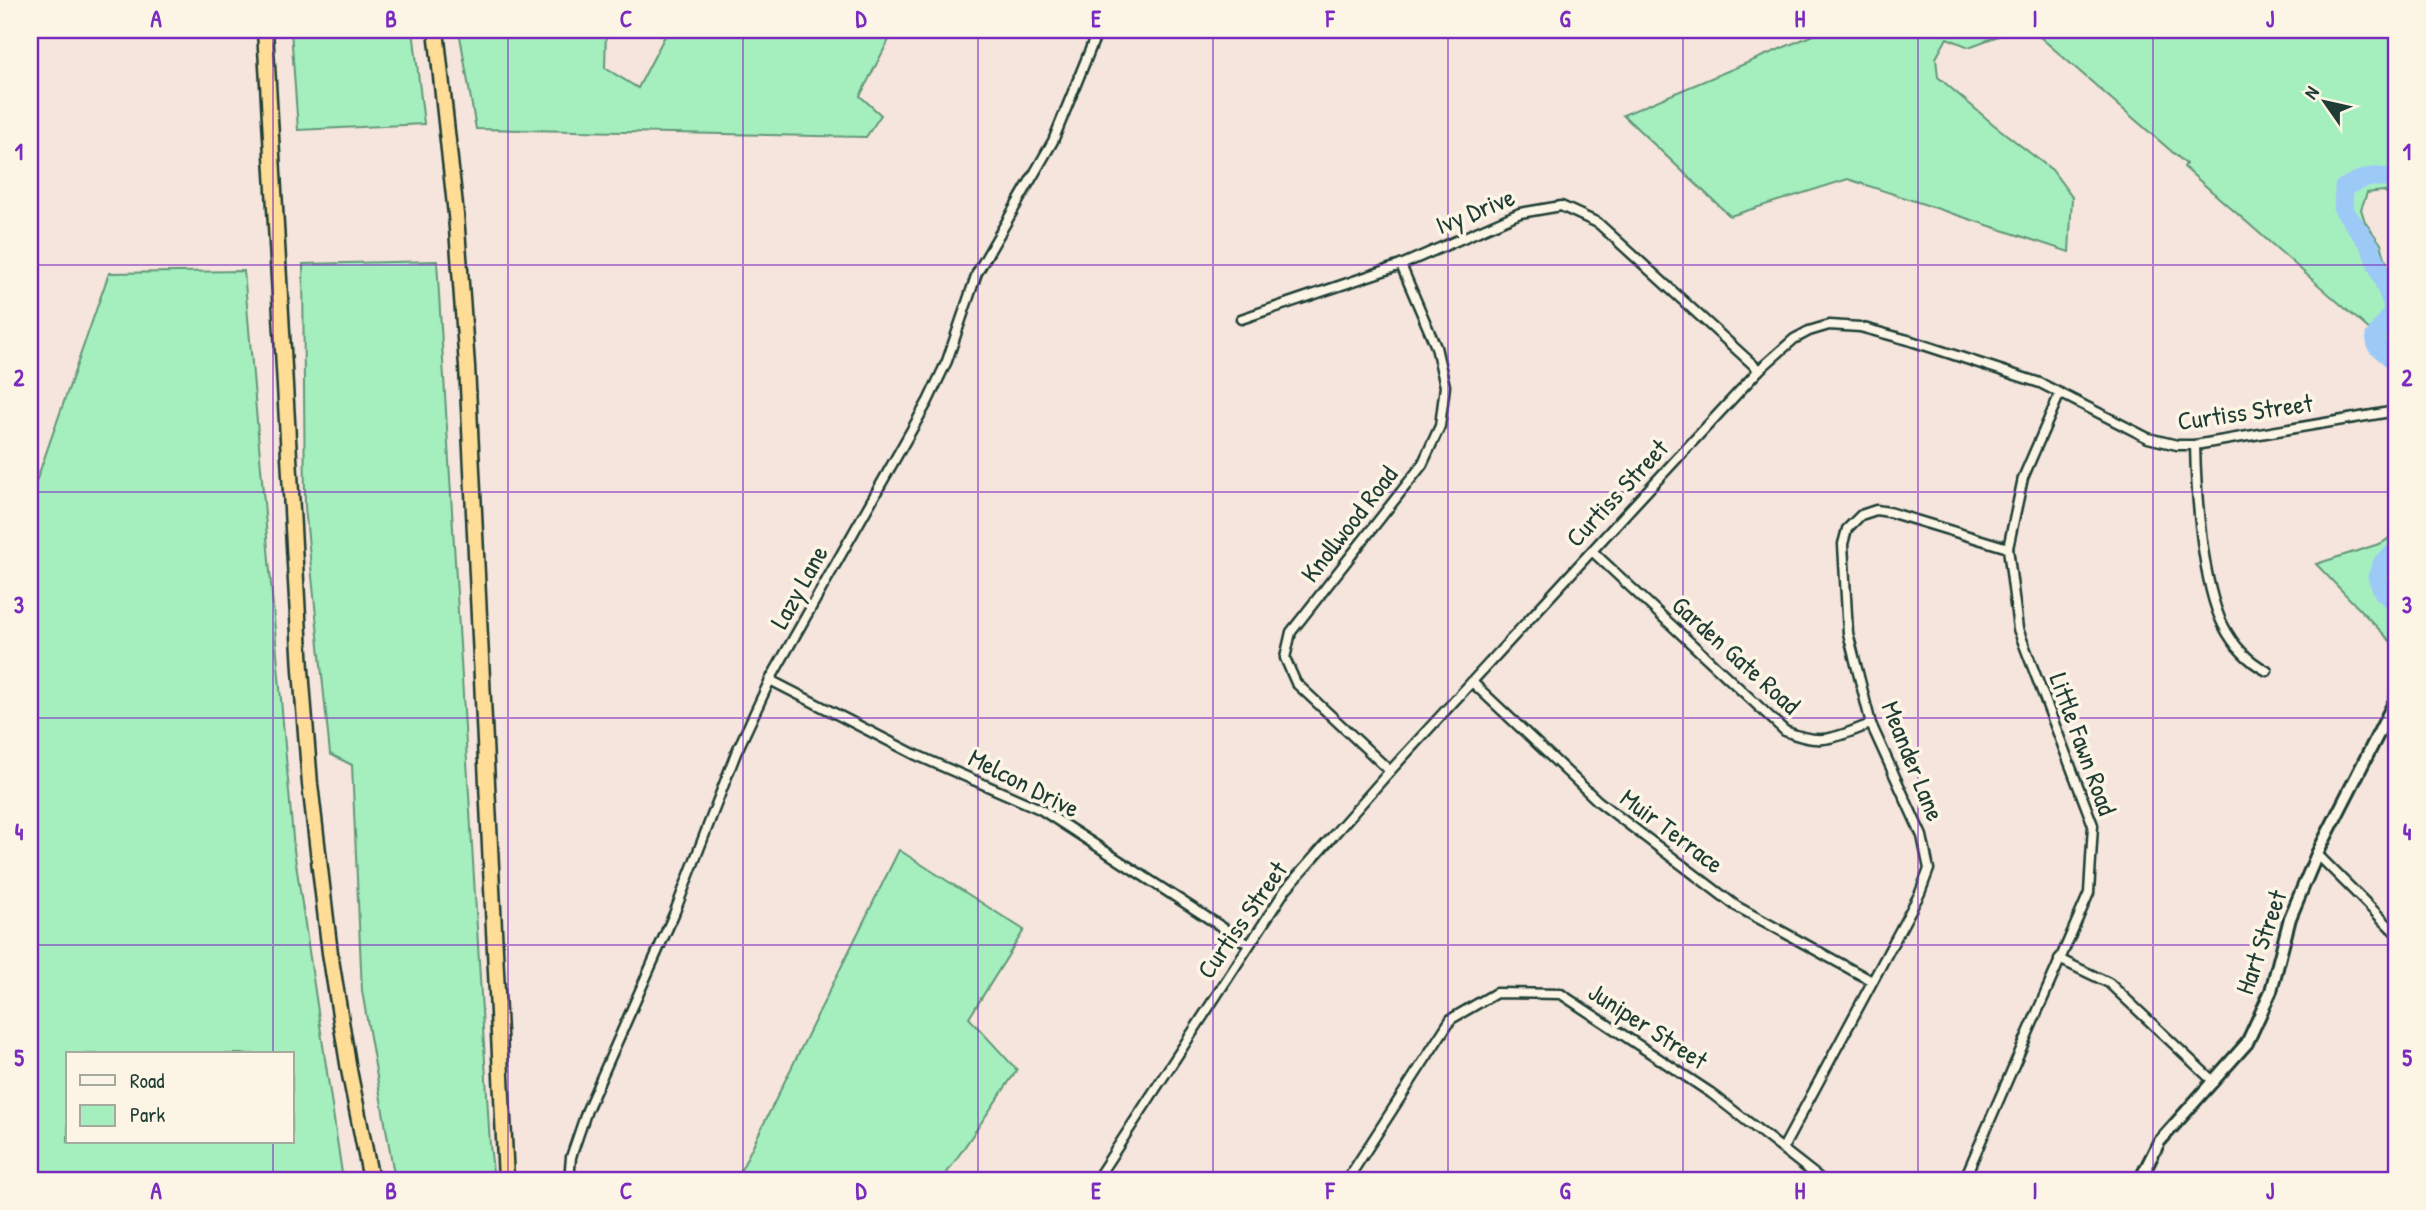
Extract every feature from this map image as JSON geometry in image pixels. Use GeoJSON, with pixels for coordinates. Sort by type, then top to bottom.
{"type":"FeatureCollection","features":[{"type":"Feature","properties":{"kind":"highway"},"geometry":{"type":"LineString","coordinates":[[265,30],[300,656],[310,784],[332,965],[371,1180]]}},
{"type":"Feature","properties":{"kind":"highway"},"geometry":{"type":"LineString","coordinates":[[436,30],[456,215],[467,366],[506,1180]]}},
{"type":"Feature","properties":{"kind":"street","name":"Lazy Lane"},"geometry":{"type":"LineString","coordinates":[[569,1180],[571,1157],[587,1110],[674,914],[736,753],[770,680],[928,401],[947,361],[977,273],[1053,141],[1098,30]]}},
{"type":"Feature","properties":{"kind":"street","name":"Ivy Drive"},"geometry":{"type":"LineString","coordinates":[[1241,319],[1401,264],[1520,213],[1561,206],[1598,223],[1759,370]]}},
{"type":"Feature","properties":{"kind":"street","name":"Knollwood Road"},"geometry":{"type":"LineString","coordinates":[[1390,771],[1296,683],[1285,658],[1291,632],[1422,465],[1440,426],[1445,386],[1436,347],[1401,264]]}},
{"type":"Feature","properties":{"kind":"street","name":"Curtiss Street"},"geometry":{"type":"LineString","coordinates":[[1096,1180],[1286,888],[1759,370],[1794,339],[1829,325],[1845,324],[1908,340],[2010,372],[2060,393],[2148,438],[2177,445],[2195,445],[2396,411]]}},
{"type":"Feature","properties":{"kind":"street","name":"Little Fawn Road"},"geometry":{"type":"LineString","coordinates":[[1964,1180],[2089,893],[2093,825],[2018,629],[2008,548],[2022,478],[2060,393]]}},
{"type":"Feature","properties":{"kind":"street"},"geometry":{"type":"LineString","coordinates":[[2195,445],[2204,547],[2210,585],[2218,611],[2223,625],[2242,653],[2267,671]]}},
{"type":"Feature","properties":{"kind":"street","name":"Meander Lane"},"geometry":{"type":"LineString","coordinates":[[1783,1148],[1920,893],[1930,869],[1922,836],[1871,724],[1848,634],[1843,544],[1847,529],[1861,515],[1876,510],[2008,548]]}},
{"type":"Feature","properties":{"kind":"street","name":"Garden Gate Road"},"geometry":{"type":"LineString","coordinates":[[1592,551],[1785,731],[1805,739],[1826,740],[1871,724]]}},
{"type":"Feature","properties":{"kind":"street","name":"Melcon Drive"},"geometry":{"type":"LineString","coordinates":[[770,680],[914,754],[1040,809],[1248,944]]}},
{"type":"Feature","properties":{"kind":"street","name":"Muir Terrace"},"geometry":{"type":"LineString","coordinates":[[1472,682],[1598,801],[1736,906],[1872,981]]}},
{"type":"Feature","properties":{"kind":"street","name":"Hart Street"},"geometry":{"type":"LineString","coordinates":[[2140,1180],[2160,1142],[2246,1044],[2271,991],[2290,918],[2317,854],[2396,699]]}},
{"type":"Feature","properties":{"kind":"street"},"geometry":{"type":"LineString","coordinates":[[2317,854],[2396,933]]}},
{"type":"Feature","properties":{"kind":"street"},"geometry":{"type":"LineString","coordinates":[[2059,959],[2109,983],[2214,1082]]}},
{"type":"Feature","properties":{"kind":"street","name":"Juniper Street"},"geometry":{"type":"LineString","coordinates":[[1347,1180],[1451,1019],[1496,993],[1561,994],[1711,1093],[1822,1180]]}},
{"type":"Feature","properties":{"kind":"green space"},"geometry":{"type":"Polygon","coordinates":[[[291,30],[413,30],[424,124],[298,130],[291,30]]]}},
{"type":"Feature","properties":{"kind":"green space"},"geometry":{"type":"Polygon","coordinates":[[[459,30],[606,30],[605,68],[638,88],[668,30],[893,32],[860,96],[881,115],[866,137],[476,129],[459,30]]]}},
{"type":"Feature","properties":{"kind":"green space"},"geometry":{"type":"Polygon","coordinates":[[[1825,30],[2014,30],[1969,47],[1947,38],[1936,58],[1938,77],[2052,170],[2072,197],[2069,252],[1848,179],[1730,216],[1623,115],[1825,30]]]}},
{"type":"Feature","properties":{"kind":"green space"},"geometry":{"type":"Polygon","coordinates":[[[2032,30],[2396,30],[2396,197],[2383,191],[2367,193],[2361,209],[2365,222],[2381,244],[2392,282],[2382,298],[2396,310],[2396,353],[2184,167],[2186,164],[2032,30]]]}},
{"type":"Feature","properties":{"kind":"green space"},"geometry":{"type":"Polygon","coordinates":[[[437,261],[494,1180],[395,1180],[362,991],[352,765],[330,754],[305,507],[303,264],[437,261]]]}},
{"type":"Feature","properties":{"kind":"green space"},"geometry":{"type":"Polygon","coordinates":[[[244,271],[294,850],[343,1180],[30,1180],[30,499],[109,273],[244,271]]]}},
{"type":"Feature","properties":{"kind":"green space"},"geometry":{"type":"Polygon","coordinates":[[[2396,533],[2396,647],[2316,564],[2382,543],[2396,533]]]}},
{"type":"Feature","properties":{"kind":"green space"},"geometry":{"type":"Polygon","coordinates":[[[899,850],[1024,930],[969,1018],[1017,1070],[942,1180],[736,1180],[899,850]]]}},
{"type":"Feature","properties":{"kind":"waterway"},"geometry":{"type":"LineString","coordinates":[[2396,181],[2375,177],[2351,184],[2344,188],[2343,209],[2370,246],[2392,303],[2393,313],[2375,336],[2377,346],[2396,362]]}},
{"type":"Feature","properties":{"kind":"waterway"},"geometry":{"type":"LineString","coordinates":[[2396,551],[2383,562],[2377,577],[2383,592],[2396,603]]}}]}
